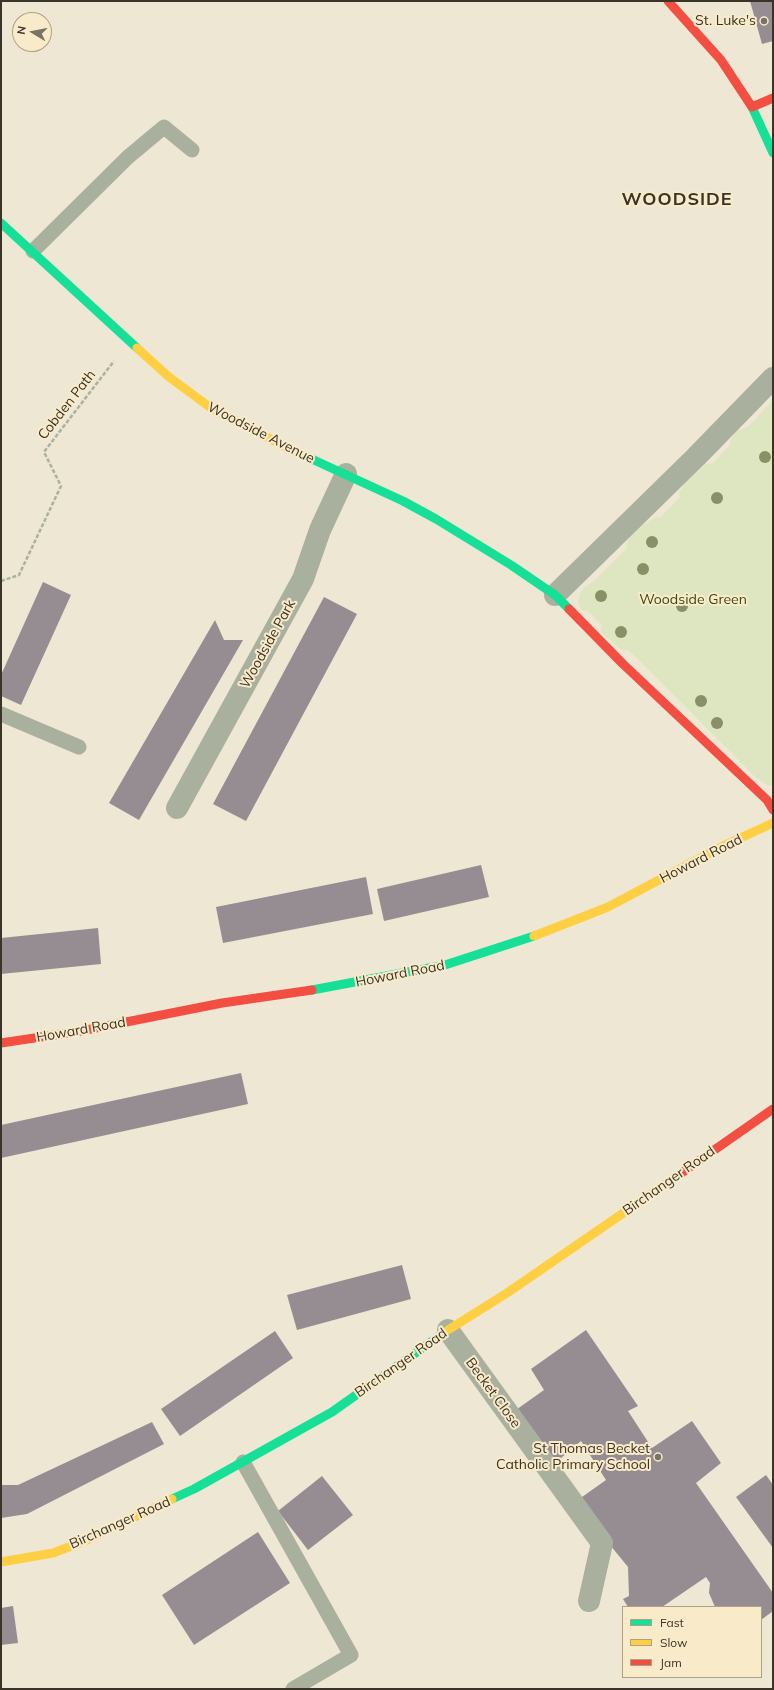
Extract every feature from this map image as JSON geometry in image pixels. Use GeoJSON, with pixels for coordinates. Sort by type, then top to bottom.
{"type":"FeatureCollection","features":[{"type":"Feature","properties":{"kind":"street"},"geometry":{"type":"LineString","coordinates":[[668,1],[721,60],[752,107],[773,153]]}},
{"type":"Feature","properties":{"kind":"street"},"geometry":{"type":"LineString","coordinates":[[752,107],[773,98]]}},
{"type":"Feature","properties":{"kind":"street","name":"Woodside Avenue"},"geometry":{"type":"LineString","coordinates":[[1,223],[129,342],[169,377],[211,408],[267,438],[346,474],[436,519],[511,565],[555,595]]}},
{"type":"Feature","properties":{"kind":"street"},"geometry":{"type":"LineString","coordinates":[[773,378],[696,457],[555,595],[623,664],[767,800],[773,810]]}},
{"type":"Feature","properties":{"kind":"street","name":"Woodside Park"},"geometry":{"type":"LineString","coordinates":[[177,808],[303,579],[320,530],[346,474]]}},
{"type":"Feature","properties":{"kind":"street","name":"Howard Road"},"geometry":{"type":"LineString","coordinates":[[1,1043],[81,1031],[222,1003],[337,986],[446,965],[535,936],[608,907],[725,845],[773,823]]}},
{"type":"Feature","properties":{"kind":"street","name":"Birchanger Road"},"geometry":{"type":"LineString","coordinates":[[1,1562],[53,1553],[87,1540],[194,1490],[332,1412],[448,1330],[507,1293],[773,1109]]}},
{"type":"Feature","properties":{"kind":"street","name":"Becket Close"},"geometry":{"type":"LineString","coordinates":[[448,1330],[602,1543],[589,1601]]}},
{"type":"Feature","properties":{"kind":"lane"},"geometry":{"type":"LineString","coordinates":[[32,251],[128,157],[164,127],[192,150]]}},
{"type":"Feature","properties":{"kind":"lane"},"geometry":{"type":"LineString","coordinates":[[1,714],[79,747]]}},
{"type":"Feature","properties":{"kind":"lane"},"geometry":{"type":"LineString","coordinates":[[243,1462],[351,1655],[293,1689]]}},
{"type":"Feature","properties":{"kind":"path","name":"Cobden Path"},"geometry":{"type":"LineString","coordinates":[[1,581],[19,575],[61,486],[44,452],[129,342]]}},
{"type":"Feature","properties":{"kind":"green space","name":"Woodside Green"},"geometry":{"type":"Polygon","coordinates":[[[773,400],[773,786],[768,785],[756,778],[639,660],[628,650],[621,650],[600,631],[602,626],[588,611],[581,610],[578,602],[580,593],[584,587],[594,581],[626,549],[628,540],[634,531],[657,516],[660,518],[680,497],[679,492],[687,481],[706,464],[713,463],[730,445],[730,441],[736,431],[748,427],[773,400]]]}},
{"type":"Feature","properties":{"kind":"building","name":"St. Luke's"},"geometry":{"type":"Polygon","coordinates":[[[750,1],[773,1],[773,41],[762,44],[750,1]]]}},
{"type":"Feature","properties":{"kind":"building"},"geometry":{"type":"Polygon","coordinates":[[[43,582],[71,595],[21,705],[1,696],[1,675],[43,582]]]}},
{"type":"Feature","properties":{"kind":"building"},"geometry":{"type":"Polygon","coordinates":[[[324,597],[357,614],[246,821],[213,804],[324,597]]]}},
{"type":"Feature","properties":{"kind":"building"},"geometry":{"type":"Polygon","coordinates":[[[215,620],[224,640],[243,640],[139,820],[109,803],[215,620]]]}},
{"type":"Feature","properties":{"kind":"building"},"geometry":{"type":"Polygon","coordinates":[[[481,865],[489,897],[384,921],[377,889],[481,865]]]}},
{"type":"Feature","properties":{"kind":"building"},"geometry":{"type":"Polygon","coordinates":[[[366,877],[373,914],[223,943],[216,907],[366,877]]]}},
{"type":"Feature","properties":{"kind":"building"},"geometry":{"type":"Polygon","coordinates":[[[98,928],[101,964],[1,974],[1,938],[98,928]]]}},
{"type":"Feature","properties":{"kind":"building"},"geometry":{"type":"Polygon","coordinates":[[[241,1073],[248,1104],[1,1158],[1,1125],[241,1073]]]}},
{"type":"Feature","properties":{"kind":"building"},"geometry":{"type":"Polygon","coordinates":[[[402,1265],[411,1299],[297,1330],[287,1295],[402,1265]]]}},
{"type":"Feature","properties":{"kind":"building","name":"St Thomas Becket Catholic Primary School"},"geometry":{"type":"Polygon","coordinates":[[[586,1330],[638,1406],[628,1411],[652,1448],[692,1421],[721,1463],[696,1483],[773,1593],[773,1611],[762,1619],[762,1606],[715,1606],[709,1593],[710,1583],[706,1577],[663,1606],[627,1606],[623,1599],[629,1596],[628,1567],[575,1502],[606,1480],[581,1441],[548,1469],[513,1412],[544,1390],[531,1369],[586,1330]]]}},
{"type":"Feature","properties":{"kind":"building"},"geometry":{"type":"Polygon","coordinates":[[[275,1331],[293,1358],[180,1436],[161,1409],[275,1331]]]}},
{"type":"Feature","properties":{"kind":"building"},"geometry":{"type":"Polygon","coordinates":[[[152,1422],[164,1444],[27,1514],[1,1518],[1,1485],[18,1485],[152,1422]]]}},
{"type":"Feature","properties":{"kind":"building"},"geometry":{"type":"Polygon","coordinates":[[[766,1475],[773,1485],[773,1548],[736,1497],[766,1475]]]}},
{"type":"Feature","properties":{"kind":"building"},"geometry":{"type":"Polygon","coordinates":[[[322,1476],[353,1515],[308,1550],[278,1511],[322,1476]]]}},
{"type":"Feature","properties":{"kind":"building"},"geometry":{"type":"Polygon","coordinates":[[[258,1532],[290,1583],[194,1645],[162,1595],[258,1532]]]}},
{"type":"Feature","properties":{"kind":"building"},"geometry":{"type":"Polygon","coordinates":[[[13,1606],[18,1643],[1,1645],[1,1608],[13,1606]]]}},
{"type":"Feature","properties":{"kind":"traffic: fast"},"geometry":{"type":"LineString","coordinates":[[752,107],[773,153]]}},
{"type":"Feature","properties":{"kind":"traffic: fast"},"geometry":{"type":"LineString","coordinates":[[1,223],[137,348]]}},
{"type":"Feature","properties":{"kind":"traffic: fast"},"geometry":{"type":"LineString","coordinates":[[290,449],[403,501],[436,519],[511,565],[555,595],[569,609]]}},
{"type":"Feature","properties":{"kind":"traffic: fast"},"geometry":{"type":"LineString","coordinates":[[312,990],[445,965],[534,936]]}},
{"type":"Feature","properties":{"kind":"traffic: fast"},"geometry":{"type":"LineString","coordinates":[[172,1499],[194,1489],[332,1412],[448,1330]]}},
{"type":"Feature","properties":{"kind":"traffic: slow"},"geometry":{"type":"LineString","coordinates":[[137,348],[169,377],[211,408],[290,449]]}},
{"type":"Feature","properties":{"kind":"traffic: slow"},"geometry":{"type":"LineString","coordinates":[[534,936],[608,907],[725,845],[773,823]]}},
{"type":"Feature","properties":{"kind":"traffic: slow"},"geometry":{"type":"LineString","coordinates":[[448,1330],[507,1293],[680,1174]]}},
{"type":"Feature","properties":{"kind":"traffic: slow"},"geometry":{"type":"LineString","coordinates":[[1,1562],[53,1553],[87,1540],[172,1499]]}},
{"type":"Feature","properties":{"kind":"traffic: jam"},"geometry":{"type":"LineString","coordinates":[[668,1],[721,60],[752,107],[773,98]]}},
{"type":"Feature","properties":{"kind":"traffic: jam"},"geometry":{"type":"LineString","coordinates":[[569,609],[623,664],[767,800],[773,810]]}},
{"type":"Feature","properties":{"kind":"traffic: jam"},"geometry":{"type":"LineString","coordinates":[[1,1043],[81,1031],[222,1003],[312,990]]}},
{"type":"Feature","properties":{"kind":"traffic: jam"},"geometry":{"type":"LineString","coordinates":[[680,1174],[773,1109]]}},
{"type":"Feature","properties":{"kind":"place","name":"St. Luke's"},"geometry":{"type":"Point","coordinates":[764,21]}},
{"type":"Feature","properties":{"kind":"place","name":"St Thomas Becket Catholic Primary School"},"geometry":{"type":"Point","coordinates":[658,1457]}},
{"type":"Feature","properties":{"kind":"district","name":"WOODSIDE"},"geometry":{"type":"Point","coordinates":[677,200]}}]}
